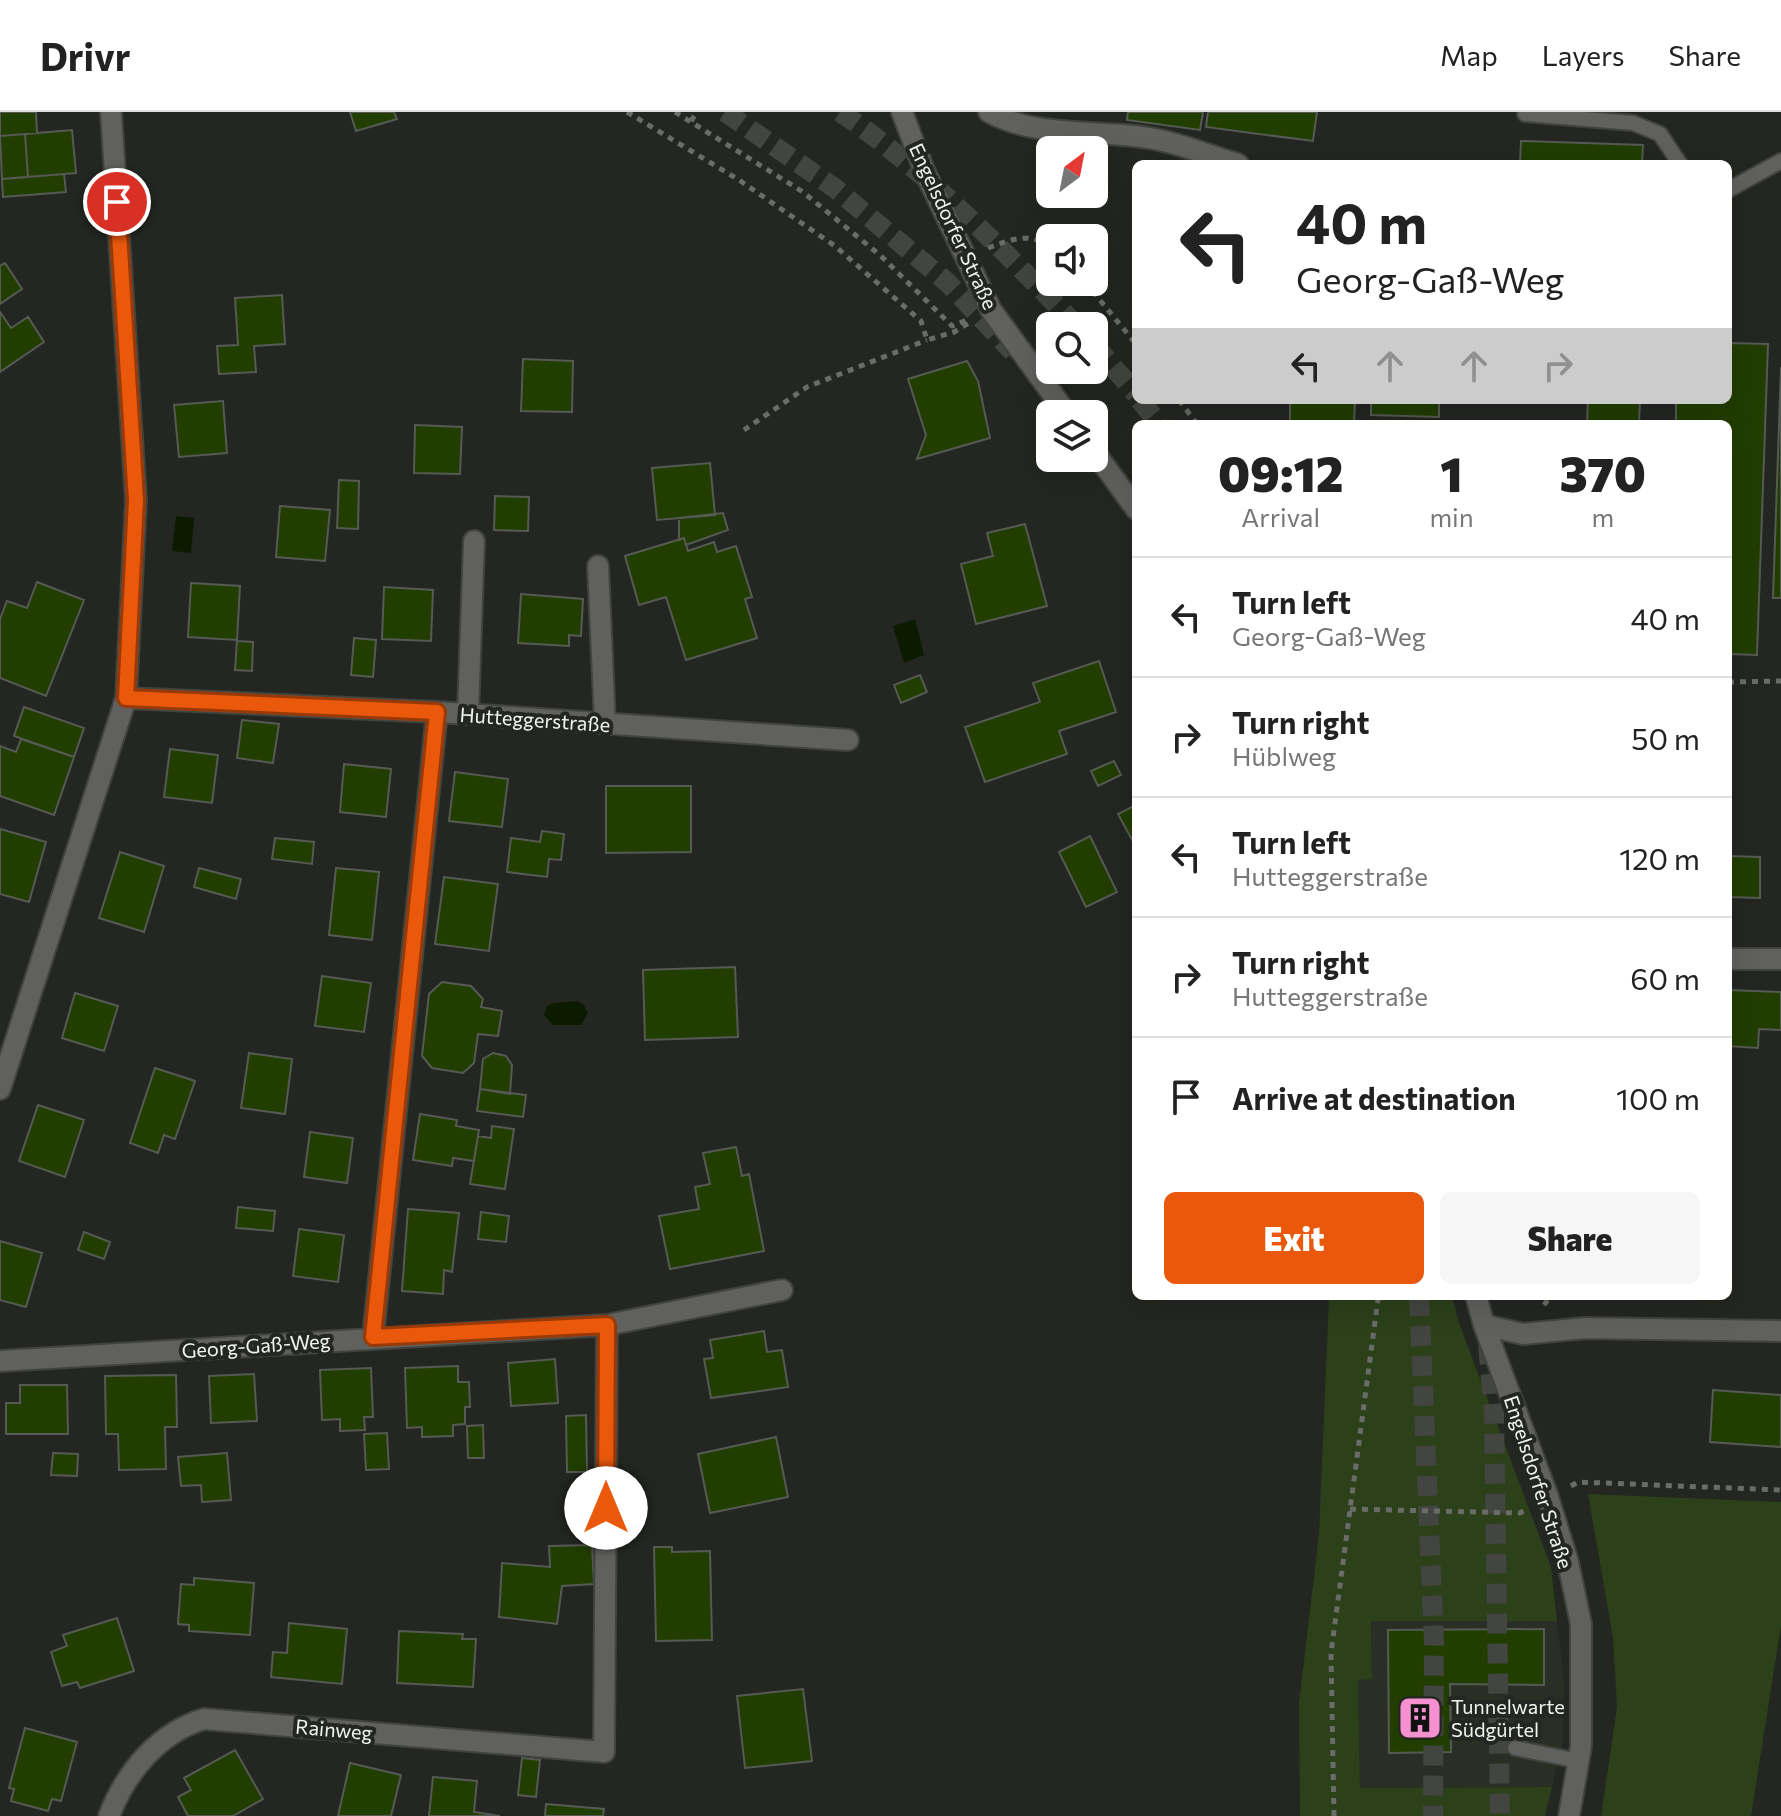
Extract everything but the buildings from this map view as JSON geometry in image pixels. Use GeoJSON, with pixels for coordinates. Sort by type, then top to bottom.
{"type":"FeatureCollection","features":[{"type":"Feature","properties":{"kind":"street"},"geometry":{"type":"LineString","coordinates":[[0,1089],[126,698],[136,500],[111,112]]}},
{"type":"Feature","properties":{"kind":"street","name":"Engelsdorfer Straße"},"geometry":{"type":"LineString","coordinates":[[902,112],[924,170],[967,257],[984,313],[1055,400]]}},
{"type":"Feature","properties":{"kind":"street"},"geometry":{"type":"LineString","coordinates":[[989,112],[1024,127],[1146,137],[1224,160]]}},
{"type":"Feature","properties":{"kind":"street"},"geometry":{"type":"LineString","coordinates":[[1108,470],[1132,503]]}},
{"type":"Feature","properties":{"kind":"street"},"geometry":{"type":"LineString","coordinates":[[468,714],[474,541]]}},
{"type":"Feature","properties":{"kind":"street"},"geometry":{"type":"LineString","coordinates":[[598,566],[605,724]]}},
{"type":"Feature","properties":{"kind":"street","name":"Hutteggerstraße"},"geometry":{"type":"LineString","coordinates":[[126,698],[437,712],[848,740]]}},
{"type":"Feature","properties":{"kind":"street"},"geometry":{"type":"LineString","coordinates":[[373,1337],[437,712]]}},
{"type":"Feature","properties":{"kind":"street"},"geometry":{"type":"LineString","coordinates":[[1732,959],[1781,959]]}},
{"type":"Feature","properties":{"kind":"street","name":"Georg-Gaß-Weg"},"geometry":{"type":"LineString","coordinates":[[0,1361],[607,1325],[782,1290]]}},
{"type":"Feature","properties":{"kind":"street","name":"Engelsdorfer Straße"},"geometry":{"type":"LineString","coordinates":[[1477,1300],[1548,1497],[1568,1562],[1581,1624],[1581,1746],[1569,1816]]}},
{"type":"Feature","properties":{"kind":"street","name":"Rainweg"},"geometry":{"type":"LineString","coordinates":[[109,1816],[118,1797],[158,1742],[204,1719],[604,1752],[607,1325]]}},
{"type":"Feature","properties":{"kind":"street"},"geometry":{"type":"LineString","coordinates":[[1484,1325],[1523,1334],[1585,1328],[1781,1331]]}},
{"type":"Feature","properties":{"kind":"lane"},"geometry":{"type":"LineString","coordinates":[[1525,114],[1633,123],[1660,134],[1677,160]]}},
{"type":"Feature","properties":{"kind":"lane"},"geometry":{"type":"LineString","coordinates":[[1732,188],[1781,161]]}},
{"type":"Feature","properties":{"kind":"lane"},"geometry":{"type":"LineString","coordinates":[[1515,1748],[1579,1761]]}},
{"type":"Feature","properties":{"kind":"path"},"geometry":{"type":"LineString","coordinates":[[627,112],[739,180],[835,246],[921,321],[927,340]]}},
{"type":"Feature","properties":{"kind":"path"},"geometry":{"type":"LineString","coordinates":[[675,112],[803,192],[881,256],[952,326],[984,313]]}},
{"type":"Feature","properties":{"kind":"path"},"geometry":{"type":"LineString","coordinates":[[691,121],[697,112]]}},
{"type":"Feature","properties":{"kind":"path"},"geometry":{"type":"LineString","coordinates":[[967,257],[1017,238],[1036,238]]}},
{"type":"Feature","properties":{"kind":"path"},"geometry":{"type":"LineString","coordinates":[[1097,296],[1132,339]]}},
{"type":"Feature","properties":{"kind":"path"},"geometry":{"type":"LineString","coordinates":[[744,430],[807,387],[954,332],[984,313]]}},
{"type":"Feature","properties":{"kind":"path"},"geometry":{"type":"LineString","coordinates":[[1732,682],[1781,681]]}},
{"type":"Feature","properties":{"kind":"path"},"geometry":{"type":"LineString","coordinates":[[1334,1816],[1331,1653],[1378,1300]]}},
{"type":"Feature","properties":{"kind":"path"},"geometry":{"type":"LineString","coordinates":[[1544,1306],[1548,1300]]}},
{"type":"Feature","properties":{"kind":"path"},"geometry":{"type":"LineString","coordinates":[[1350,1509],[1520,1513],[1578,1482],[1781,1490]]}},
{"type":"Feature","properties":{"kind":"shaded area"},"geometry":{"type":"Polygon","coordinates":[[[176,516],[194,518],[191,553],[172,551],[176,516]]]}},
{"type":"Feature","properties":{"kind":"shaded area"},"geometry":{"type":"Polygon","coordinates":[[[915,619],[924,655],[904,663],[893,626],[915,619]]]}},
{"type":"Feature","properties":{"kind":"shaded area"},"geometry":{"type":"Polygon","coordinates":[[[578,1001],[588,1013],[581,1025],[553,1025],[544,1015],[547,1006],[554,1003],[578,1001]]]}},
{"type":"Feature","properties":{"kind":"shaded area"},"geometry":{"type":"Polygon","coordinates":[[[1329,1300],[1453,1300],[1551,1567],[1557,1621],[1371,1621],[1372,1679],[1358,1680],[1360,1788],[1552,1787],[1545,1816],[1300,1816],[1299,1703],[1319,1534],[1329,1300]]]}},
{"type":"Feature","properties":{"kind":"shaded area"},"geometry":{"type":"Polygon","coordinates":[[[1588,1494],[1781,1502],[1781,1626],[1751,1816],[1601,1816],[1617,1707],[1613,1638],[1588,1494]]]}},
{"type":"Feature","properties":{"kind":"shaded area"},"geometry":{"type":"Polygon","coordinates":[[[1371,1621],[1557,1621],[1564,1681],[1563,1742],[1552,1787],[1360,1788],[1358,1679],[1372,1678],[1371,1621]]]}},
{"type":"Feature","properties":{"kind":"tunnel"},"geometry":{"type":"LineString","coordinates":[[725,112],[836,189],[948,283],[1013,352]]}},
{"type":"Feature","properties":{"kind":"tunnel"},"geometry":{"type":"LineString","coordinates":[[840,112],[934,186],[1063,312]]}},
{"type":"Feature","properties":{"kind":"tunnel"},"geometry":{"type":"LineString","coordinates":[[1108,361],[1132,389]]}},
{"type":"Feature","properties":{"kind":"tunnel"},"geometry":{"type":"LineString","coordinates":[[1143,404],[1156,420]]}},
{"type":"Feature","properties":{"kind":"tunnel"},"geometry":{"type":"LineString","coordinates":[[1419,1300],[1434,1641],[1433,1816]]}},
{"type":"Feature","properties":{"kind":"tunnel"},"geometry":{"type":"LineString","coordinates":[[1488,1344],[1494,1414],[1500,1816]]}},
{"type":"Feature","properties":{"kind":"place","name":"Tunnelwarte Südgürtel"},"geometry":{"type":"Point","coordinates":[1420,1718]}},
{"type":"Feature","properties":{"kind":"route"},"geometry":{"type":"LineString","coordinates":[[117,202],[136,500],[126,698],[437,712],[373,1337],[607,1325],[606,1508]]}}]}
